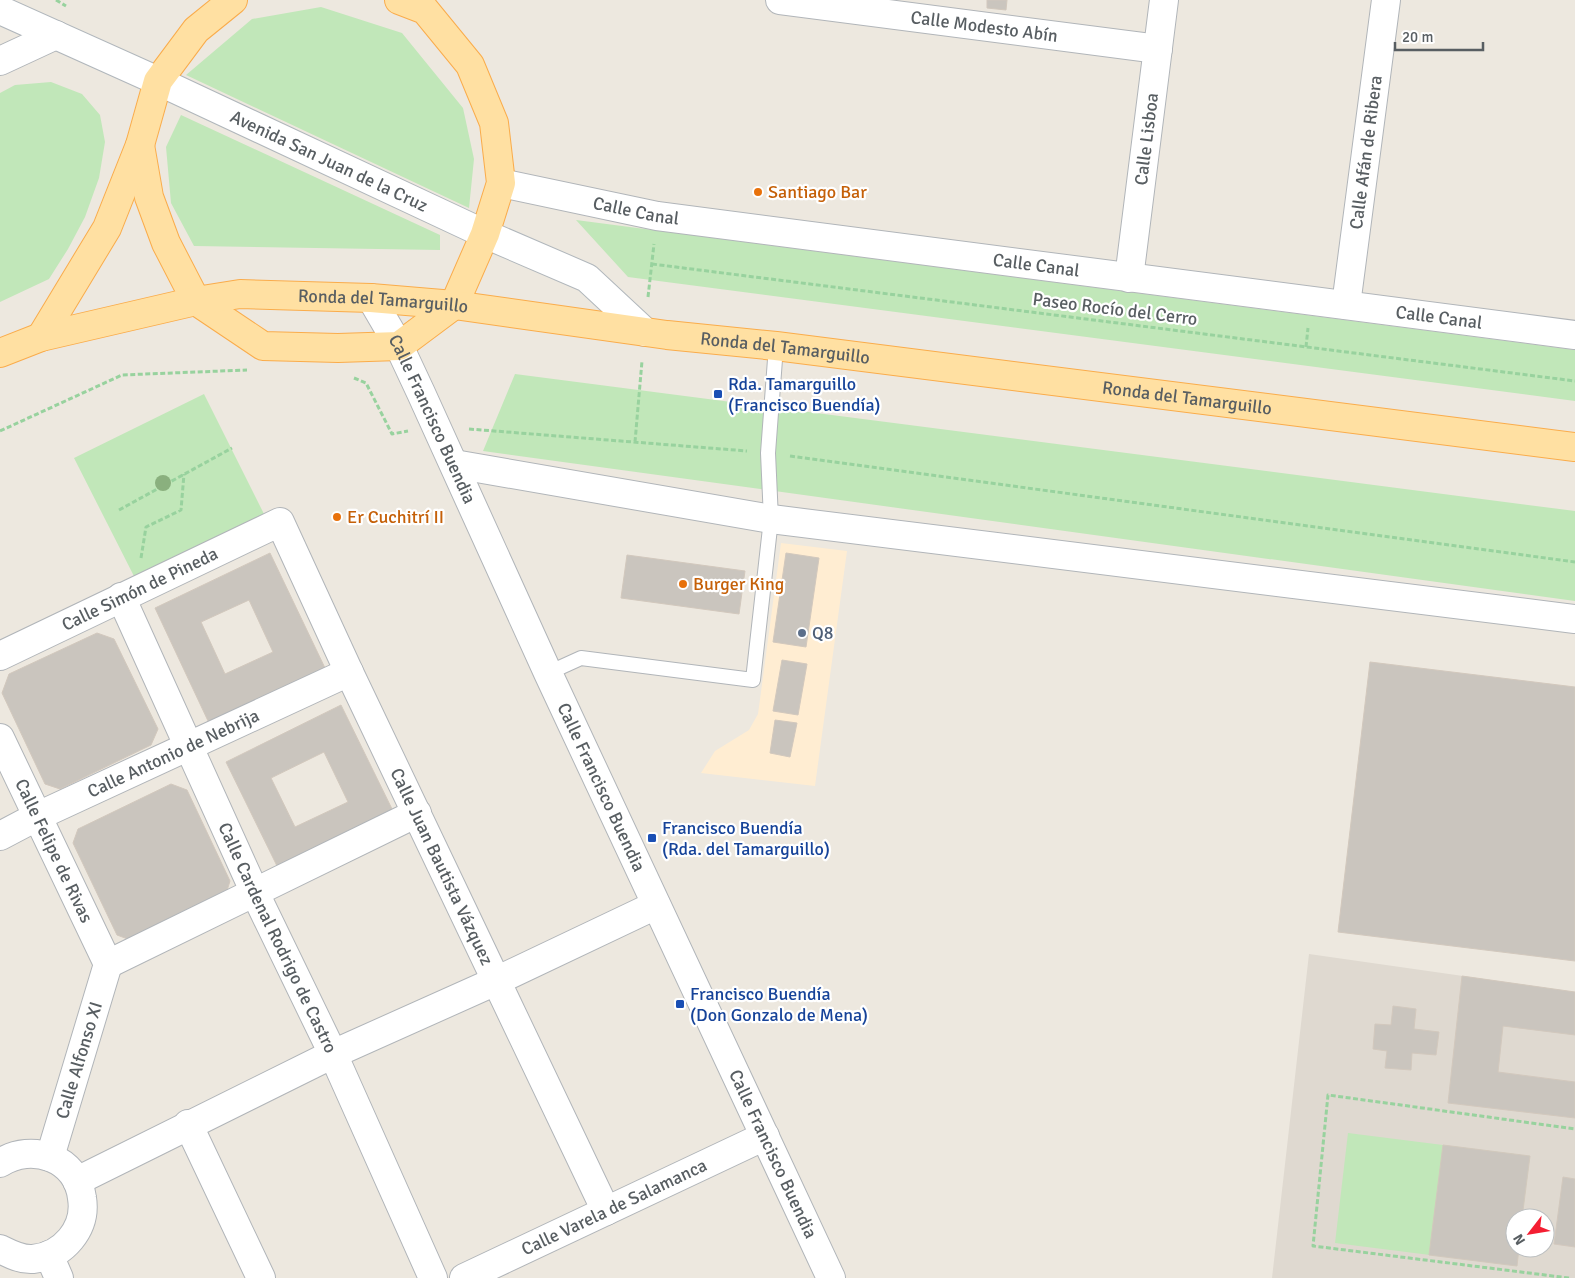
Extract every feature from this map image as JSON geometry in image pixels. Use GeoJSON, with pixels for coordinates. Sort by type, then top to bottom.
{"type":"FeatureCollection","features":[{"type":"Feature","properties":{"kind":"main road"},"geometry":{"type":"LineString","coordinates":[[41,337],[107,228],[140,146],[158,81],[196,30],[233,0]]}},
{"type":"Feature","properties":{"kind":"main road"},"geometry":{"type":"LineString","coordinates":[[140,146],[149,198],[166,243],[196,301],[263,346],[338,348],[399,346],[454,305],[485,234],[501,183],[494,123],[470,65],[430,5],[399,0]]}},
{"type":"Feature","properties":{"kind":"main road","name":"Ronda del Tamarguillo"},"geometry":{"type":"LineString","coordinates":[[0,353],[41,337],[196,301],[240,294],[371,298],[454,305],[645,332],[776,346],[1575,447]]}},
{"type":"Feature","properties":{"kind":"street","name":"Calle Modesto Abín"},"geometry":{"type":"LineString","coordinates":[[780,0],[1158,48]]}},
{"type":"Feature","properties":{"kind":"street","name":"Calle Lisboa"},"geometry":{"type":"LineString","coordinates":[[1129,278],[1164,0]]}},
{"type":"Feature","properties":{"kind":"street","name":"Calle Afán de Ribera"},"geometry":{"type":"LineString","coordinates":[[1346,305],[1386,0]]}},
{"type":"Feature","properties":{"kind":"street","name":"Avenida San Juan de la Cruz"},"geometry":{"type":"LineString","coordinates":[[0,10],[158,81],[485,234],[587,278],[645,332]]}},
{"type":"Feature","properties":{"kind":"street"},"geometry":{"type":"LineString","coordinates":[[0,61],[56,35]]}},
{"type":"Feature","properties":{"kind":"street","name":"Calle Canal"},"geometry":{"type":"LineString","coordinates":[[501,183],[657,216],[1575,335]]}},
{"type":"Feature","properties":{"kind":"street","name":"Calle Francisco Buendia"},"geometry":{"type":"LineString","coordinates":[[371,298],[399,346],[548,673],[830,1278]]}},
{"type":"Feature","properties":{"kind":"street"},"geometry":{"type":"LineString","coordinates":[[454,464],[771,519],[1575,619]]}},
{"type":"Feature","properties":{"kind":"street","name":"Calle Simón de Pineda"},"geometry":{"type":"LineString","coordinates":[[0,656],[280,522]]}},
{"type":"Feature","properties":{"kind":"street","name":"Calle Juan Bautista Vázquez"},"geometry":{"type":"LineString","coordinates":[[280,522],[416,813],[606,1211]]}},
{"type":"Feature","properties":{"kind":"street","name":"Calle Cardenal Rodrigo de Castro"},"geometry":{"type":"LineString","coordinates":[[121,598],[254,892],[333,1054],[433,1278]]}},
{"type":"Feature","properties":{"kind":"street","name":"Calle Antonio de Nebrija"},"geometry":{"type":"LineString","coordinates":[[0,836],[38,816],[350,672]]}},
{"type":"Feature","properties":{"kind":"street","name":"Calle Felipe de Rivas"},"geometry":{"type":"LineString","coordinates":[[0,738],[108,964]]}},
{"type":"Feature","properties":{"kind":"street"},"geometry":{"type":"LineString","coordinates":[[108,964],[416,813]]}},
{"type":"Feature","properties":{"kind":"street"},"geometry":{"type":"LineString","coordinates":[[76,1181],[333,1054],[496,981],[656,905]]}},
{"type":"Feature","properties":{"kind":"street","name":"Calle Alfonso XI"},"geometry":{"type":"LineString","coordinates":[[50,1157],[108,964]]}},
{"type":"Feature","properties":{"kind":"street"},"geometry":{"type":"LineString","coordinates":[[188,1124],[261,1278]]}},
{"type":"Feature","properties":{"kind":"street","name":"Calle Varela de Salamanca"},"geometry":{"type":"LineString","coordinates":[[464,1278],[765,1136]]}},
{"type":"Feature","properties":{"kind":"street"},"geometry":{"type":"LineString","coordinates":[[3,1155],[36,1153],[50,1157],[65,1167],[76,1181],[82,1198],[82,1216],[76,1233],[64,1246],[54,1267],[31,1259],[6,1261]]}},
{"type":"Feature","properties":{"kind":"lane"},"geometry":{"type":"LineString","coordinates":[[548,673],[581,658],[752,680],[771,519],[768,453],[776,346]]}},
{"type":"Feature","properties":{"kind":"path","name":"Paseo Rocío del Cerro"},"geometry":{"type":"LineString","coordinates":[[652,264],[1575,381]]}},
{"type":"Feature","properties":{"kind":"path"},"geometry":{"type":"LineString","coordinates":[[0,431],[122,375],[256,370]]}},
{"type":"Feature","properties":{"kind":"path"},"geometry":{"type":"LineString","coordinates":[[350,376],[366,383],[392,434],[406,431]]}},
{"type":"Feature","properties":{"kind":"path"},"geometry":{"type":"LineString","coordinates":[[463,429],[754,451]]}},
{"type":"Feature","properties":{"kind":"path"},"geometry":{"type":"LineString","coordinates":[[119,510],[232,448]]}},
{"type":"Feature","properties":{"kind":"path"},"geometry":{"type":"LineString","coordinates":[[787,455],[1575,562]]}},
{"type":"Feature","properties":{"kind":"path"},"geometry":{"type":"LineString","coordinates":[[152,583],[140,560],[146,527],[181,510],[184,474]]}},
{"type":"Feature","properties":{"kind":"path"},"geometry":{"type":"LineString","coordinates":[[1569,1278],[1313,1246],[1328,1095],[1575,1129]]}},
{"type":"Feature","properties":{"kind":"shaded area","name":"Q8"},"geometry":{"type":"Polygon","coordinates":[[[781,543],[847,551],[815,786],[701,773],[715,751],[749,730],[758,714],[781,543]]]}},
{"type":"Feature","properties":{"kind":"shaded area"},"geometry":{"type":"Polygon","coordinates":[[[1309,954],[1575,992],[1575,1278],[1272,1278],[1309,954]]]}},
{"type":"Feature","properties":{"kind":"green space"},"geometry":{"type":"Polygon","coordinates":[[[321,7],[402,33],[463,108],[474,159],[469,208],[186,75],[252,19],[321,7]]]}},
{"type":"Feature","properties":{"kind":"green space"},"geometry":{"type":"Polygon","coordinates":[[[51,82],[82,94],[100,115],[105,142],[99,178],[85,217],[49,279],[0,302],[0,93],[15,85],[51,82]]]}},
{"type":"Feature","properties":{"kind":"green space"},"geometry":{"type":"Polygon","coordinates":[[[181,115],[440,235],[440,250],[194,246],[171,203],[166,147],[181,115]]]}},
{"type":"Feature","properties":{"kind":"green space"},"geometry":{"type":"Polygon","coordinates":[[[576,220],[1575,350],[1575,401],[628,277],[576,220]]]}},
{"type":"Feature","properties":{"kind":"green space"},"geometry":{"type":"Polygon","coordinates":[[[515,374],[1575,511],[1575,601],[483,451],[515,374]]]}},
{"type":"Feature","properties":{"kind":"green space"},"geometry":{"type":"Polygon","coordinates":[[[204,394],[270,526],[140,588],[74,458],[204,394]]]}},
{"type":"Feature","properties":{"kind":"green space"},"geometry":{"type":"Polygon","coordinates":[[[1348,1133],[1530,1156],[1523,1208],[1505,1208],[1505,1258],[1517,1258],[1517,1266],[1335,1243],[1348,1133]]]}},
{"type":"Feature","properties":{"kind":"building"},"geometry":{"type":"Polygon","coordinates":[[[987,0],[1007,0],[1006,10],[987,8],[987,0]]]}},
{"type":"Feature","properties":{"kind":"building"},"geometry":{"type":"Polygon","coordinates":[[[270,553],[325,668],[209,723],[155,608],[270,553]],[[249,600],[201,622],[225,674],[273,652],[249,600]]]}},
{"type":"Feature","properties":{"kind":"building"},"geometry":{"type":"Polygon","coordinates":[[[786,553],[819,558],[806,647],[773,642],[786,553]]]}},
{"type":"Feature","properties":{"kind":"building","name":"Burger King"},"geometry":{"type":"Polygon","coordinates":[[[627,555],[745,571],[739,614],[621,598],[627,555]]]}},
{"type":"Feature","properties":{"kind":"building"},"geometry":{"type":"Polygon","coordinates":[[[97,633],[114,639],[158,729],[151,745],[60,789],[45,784],[2,693],[9,674],[97,633]]]}},
{"type":"Feature","properties":{"kind":"building"},"geometry":{"type":"Polygon","coordinates":[[[782,660],[807,664],[798,715],[773,711],[782,660]]]}},
{"type":"Feature","properties":{"kind":"building"},"geometry":{"type":"Polygon","coordinates":[[[1370,662],[1575,687],[1575,961],[1338,932],[1370,662]]]}},
{"type":"Feature","properties":{"kind":"building"},"geometry":{"type":"Polygon","coordinates":[[[341,705],[394,813],[279,870],[226,762],[341,705]],[[324,752],[271,778],[295,827],[348,802],[324,752]]]}},
{"type":"Feature","properties":{"kind":"building"},"geometry":{"type":"Polygon","coordinates":[[[775,720],[797,723],[790,757],[770,753],[775,720]]]}},
{"type":"Feature","properties":{"kind":"building"},"geometry":{"type":"Polygon","coordinates":[[[171,784],[187,790],[230,881],[225,897],[133,941],[117,935],[73,843],[78,829],[171,784]]]}},
{"type":"Feature","properties":{"kind":"building"},"geometry":{"type":"Polygon","coordinates":[[[1462,976],[1575,992],[1575,1035],[1503,1026],[1498,1072],[1575,1082],[1575,1118],[1448,1103],[1462,976]]]}},
{"type":"Feature","properties":{"kind":"building"},"geometry":{"type":"Polygon","coordinates":[[[1393,1006],[1416,1009],[1414,1029],[1439,1032],[1436,1055],[1412,1053],[1411,1070],[1385,1068],[1387,1051],[1373,1049],[1375,1024],[1391,1025],[1393,1006]]]}},
{"type":"Feature","properties":{"kind":"building"},"geometry":{"type":"Polygon","coordinates":[[[1443,1145],[1530,1156],[1523,1208],[1505,1208],[1505,1258],[1518,1258],[1517,1266],[1429,1255],[1443,1145]]]}},
{"type":"Feature","properties":{"kind":"building"},"geometry":{"type":"Polygon","coordinates":[[[1563,1177],[1575,1179],[1575,1247],[1555,1244],[1563,1177]]]}},
{"type":"Feature","properties":{"kind":"place","name":"Santiago Bar"},"geometry":{"type":"Point","coordinates":[758,192]}},
{"type":"Feature","properties":{"kind":"place","name":"Rda. Tamarguillo (Francisco Buendía)"},"geometry":{"type":"Point","coordinates":[718,394]}},
{"type":"Feature","properties":{"kind":"place","name":"Er Cuchitrí II"},"geometry":{"type":"Point","coordinates":[337,517]}},
{"type":"Feature","properties":{"kind":"place","name":"Burger King"},"geometry":{"type":"Point","coordinates":[683,584]}},
{"type":"Feature","properties":{"kind":"place","name":"Q8"},"geometry":{"type":"Point","coordinates":[802,633]}},
{"type":"Feature","properties":{"kind":"place","name":"Francisco Buendía (Rda. del Tamarguillo)"},"geometry":{"type":"Point","coordinates":[652,838]}},
{"type":"Feature","properties":{"kind":"place","name":"Francisco Buendía (Don Gonzalo de Mena)"},"geometry":{"type":"Point","coordinates":[680,1004]}}]}
